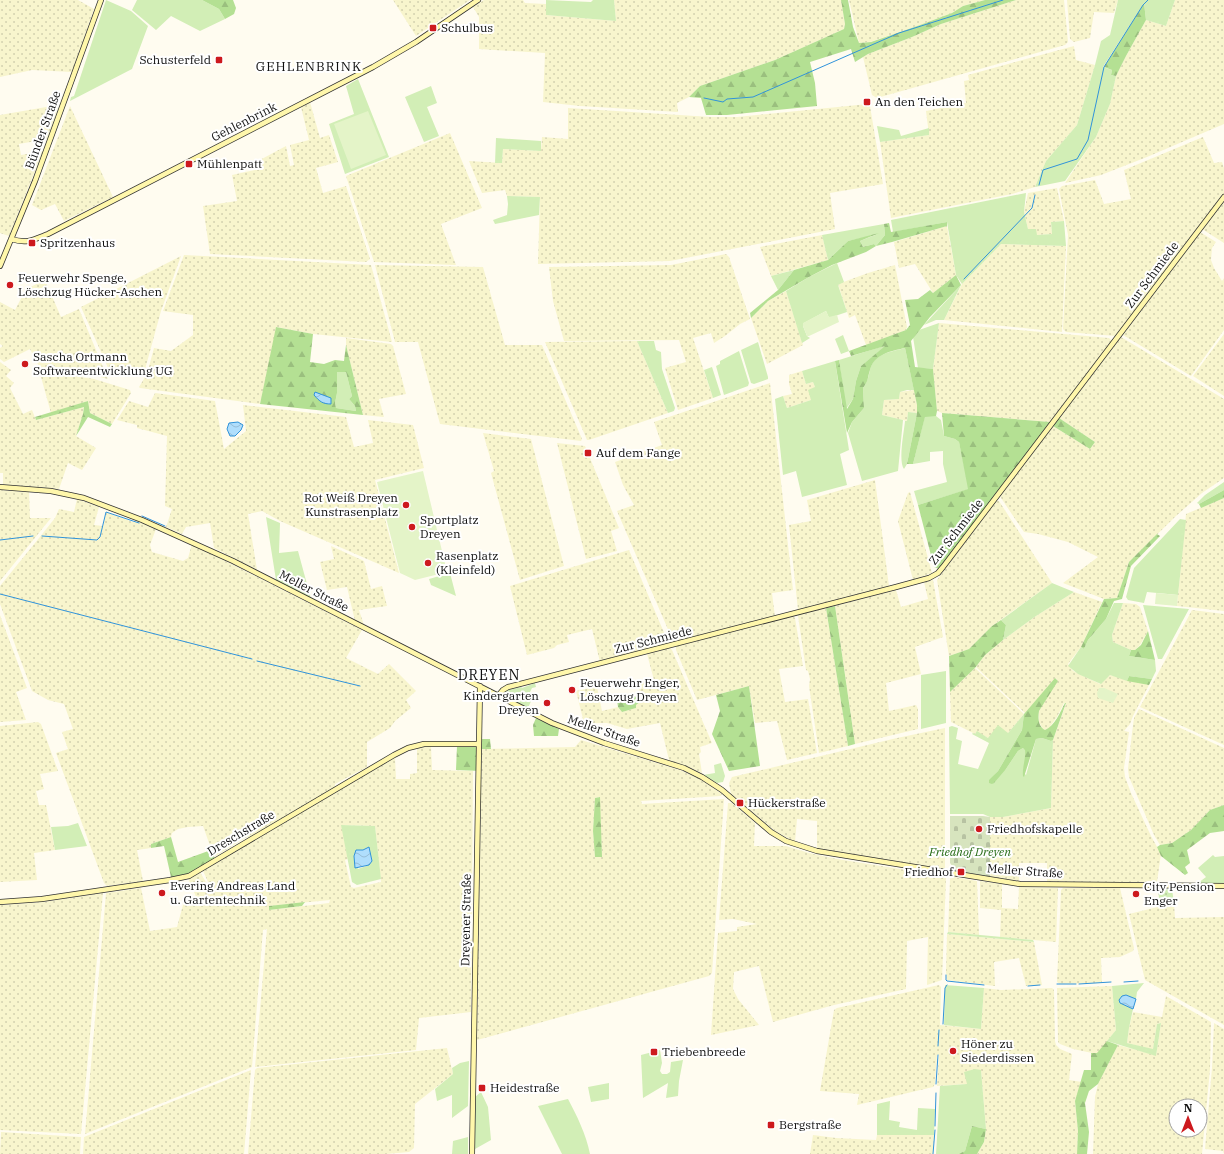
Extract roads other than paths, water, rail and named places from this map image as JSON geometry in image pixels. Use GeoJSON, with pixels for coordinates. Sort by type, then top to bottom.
{"type":"FeatureCollection","features":[{"type":"Feature","properties":{"kind":"street","name":"Bünder Straße"},"geometry":{"type":"LineString","coordinates":[[0,266],[40,167],[101,0]]}},
{"type":"Feature","properties":{"kind":"street","name":"Gehlenbrink"},"geometry":{"type":"LineString","coordinates":[[11,239],[20,242],[32,241],[69,223],[383,61],[422,38],[478,0]]}},
{"type":"Feature","properties":{"kind":"street","name":"Zur Schmiede"},"geometry":{"type":"LineString","coordinates":[[498,696],[508,687],[896,588],[934,576],[1224,197]]}},
{"type":"Feature","properties":{"kind":"street","name":"Meller Straße"},"geometry":{"type":"LineString","coordinates":[[0,487],[70,494],[101,504],[154,525],[234,561],[552,723],[604,743],[677,766],[702,777],[722,790],[771,832],[786,841],[799,846],[817,851],[878,862],[1020,884],[1224,886]]}},
{"type":"Feature","properties":{"kind":"street","name":"Dreyener Straße"},"geometry":{"type":"LineString","coordinates":[[472,1154],[480,686]]}},
{"type":"Feature","properties":{"kind":"street","name":"Dreschstraße"},"geometry":{"type":"LineString","coordinates":[[0,902],[42,899],[189,876],[408,748],[424,744],[478,744]]}},
{"type":"Feature","properties":{"kind":"water"},"geometry":{"type":"Polygon","coordinates":[[[315,392],[331,398],[331,404],[320,401],[314,395],[315,392]]]}},
{"type":"Feature","properties":{"kind":"water"},"geometry":{"type":"Polygon","coordinates":[[[238,422],[243,425],[241,430],[235,436],[230,436],[227,429],[229,423],[238,422]]]}},
{"type":"Feature","properties":{"kind":"water"},"geometry":{"type":"Polygon","coordinates":[[[369,847],[372,861],[369,865],[355,868],[354,856],[356,850],[363,850],[369,847]]]}},
{"type":"Feature","properties":{"kind":"water"},"geometry":{"type":"Polygon","coordinates":[[[1126,995],[1136,999],[1133,1009],[1120,1003],[1119,1000],[1122,996],[1126,995]]]}},
{"type":"Feature","properties":{"kind":"waterway"},"geometry":{"type":"LineString","coordinates":[[704,98],[723,102],[727,99],[753,97],[899,33],[1003,0]]}},
{"type":"Feature","properties":{"kind":"waterway"},"geometry":{"type":"LineString","coordinates":[[1039,185],[1043,170],[1077,159],[1088,140],[1104,67],[1143,5],[1148,0]]}},
{"type":"Feature","properties":{"kind":"waterway"},"geometry":{"type":"LineString","coordinates":[[964,279],[1032,208],[1035,195]]}},
{"type":"Feature","properties":{"kind":"waterway"},"geometry":{"type":"LineString","coordinates":[[42,536],[97,540],[100,537],[106,512],[139,523]]}},
{"type":"Feature","properties":{"kind":"waterway"},"geometry":{"type":"LineString","coordinates":[[142,516],[165,526]]}},
{"type":"Feature","properties":{"kind":"waterway"},"geometry":{"type":"LineString","coordinates":[[0,540],[33,536]]}},
{"type":"Feature","properties":{"kind":"waterway"},"geometry":{"type":"LineString","coordinates":[[0,594],[252,659]]}},
{"type":"Feature","properties":{"kind":"waterway"},"geometry":{"type":"LineString","coordinates":[[257,661],[360,686]]}},
{"type":"Feature","properties":{"kind":"waterway"},"geometry":{"type":"LineString","coordinates":[[946,975],[947,981],[984,985]]}},
{"type":"Feature","properties":{"kind":"waterway"},"geometry":{"type":"LineString","coordinates":[[1124,982],[1138,981]]}},
{"type":"Feature","properties":{"kind":"waterway"},"geometry":{"type":"LineString","coordinates":[[1079,984],[1111,982]]}},
{"type":"Feature","properties":{"kind":"waterway"},"geometry":{"type":"LineString","coordinates":[[1057,984],[1076,984]]}},
{"type":"Feature","properties":{"kind":"waterway"},"geometry":{"type":"LineString","coordinates":[[943,1024],[945,988],[947,985]]}},
{"type":"Feature","properties":{"kind":"waterway"},"geometry":{"type":"LineString","coordinates":[[1028,986],[1040,985]]}},
{"type":"Feature","properties":{"kind":"waterway"},"geometry":{"type":"LineString","coordinates":[[938,1046],[939,1030]]}},
{"type":"Feature","properties":{"kind":"waterway"},"geometry":{"type":"LineString","coordinates":[[936,1084],[938,1055]]}},
{"type":"Feature","properties":{"kind":"waterway"},"geometry":{"type":"LineString","coordinates":[[935,1126],[936,1093]]}},
{"type":"Feature","properties":{"kind":"waterway"},"geometry":{"type":"LineString","coordinates":[[933,1154],[935,1130]]}},
{"type":"Feature","properties":{"kind":"place","name":"Schulbus"},"geometry":{"type":"Point","coordinates":[433,28]}},
{"type":"Feature","properties":{"kind":"place","name":"Schusterfeld"},"geometry":{"type":"Point","coordinates":[219,60]}},
{"type":"Feature","properties":{"kind":"place","name":"An den Teichen"},"geometry":{"type":"Point","coordinates":[867,102]}},
{"type":"Feature","properties":{"kind":"place","name":"Mühlenpatt"},"geometry":{"type":"Point","coordinates":[189,164]}},
{"type":"Feature","properties":{"kind":"place","name":"Spritzenhaus"},"geometry":{"type":"Point","coordinates":[32,243]}},
{"type":"Feature","properties":{"kind":"place","name":"Feuerwehr Spenge, Löschzug Hücker-Aschen"},"geometry":{"type":"Point","coordinates":[10,285]}},
{"type":"Feature","properties":{"kind":"place","name":"Sascha Ortmann Softwareentwicklung UG"},"geometry":{"type":"Point","coordinates":[25,364]}},
{"type":"Feature","properties":{"kind":"place","name":"Auf dem Fange"},"geometry":{"type":"Point","coordinates":[588,453]}},
{"type":"Feature","properties":{"kind":"place","name":"Rot Weiß Dreyen Kunstrasenplatz"},"geometry":{"type":"Point","coordinates":[406,505]}},
{"type":"Feature","properties":{"kind":"place","name":"Sportplatz Dreyen"},"geometry":{"type":"Point","coordinates":[412,527]}},
{"type":"Feature","properties":{"kind":"place","name":"Rasenplatz (Kleinfeld)"},"geometry":{"type":"Point","coordinates":[428,563]}},
{"type":"Feature","properties":{"kind":"place","name":"Feuerwehr Enger, Löschzug Dreyen"},"geometry":{"type":"Point","coordinates":[572,690]}},
{"type":"Feature","properties":{"kind":"place","name":"Kindergarten Dreyen"},"geometry":{"type":"Point","coordinates":[547,703]}},
{"type":"Feature","properties":{"kind":"place","name":"Hückerstraße"},"geometry":{"type":"Point","coordinates":[740,803]}},
{"type":"Feature","properties":{"kind":"place","name":"Friedhofskapelle"},"geometry":{"type":"Point","coordinates":[979,829]}},
{"type":"Feature","properties":{"kind":"place","name":"Friedhof"},"geometry":{"type":"Point","coordinates":[961,872]}},
{"type":"Feature","properties":{"kind":"place","name":"Evering Andreas Land u. Gartentechnik"},"geometry":{"type":"Point","coordinates":[162,893]}},
{"type":"Feature","properties":{"kind":"place","name":"City Pension Enger"},"geometry":{"type":"Point","coordinates":[1136,894]}},
{"type":"Feature","properties":{"kind":"place","name":"Höner zu Siederdissen"},"geometry":{"type":"Point","coordinates":[953,1051]}},
{"type":"Feature","properties":{"kind":"place","name":"Triebenbreede"},"geometry":{"type":"Point","coordinates":[654,1052]}},
{"type":"Feature","properties":{"kind":"place","name":"Heidestraße"},"geometry":{"type":"Point","coordinates":[482,1088]}},
{"type":"Feature","properties":{"kind":"place","name":"Bergstraße"},"geometry":{"type":"Point","coordinates":[771,1125]}},
{"type":"Feature","properties":{"kind":"district","name":"GEHLENBRINK"},"geometry":{"type":"Point","coordinates":[309,66]}},
{"type":"Feature","properties":{"kind":"district","name":"DREYEN"},"geometry":{"type":"Point","coordinates":[489,675]}},
{"type":"Feature","properties":{"kind":"park label","name":"Friedhof Dreyen"},"geometry":{"type":"Point","coordinates":[970,852]}}]}
